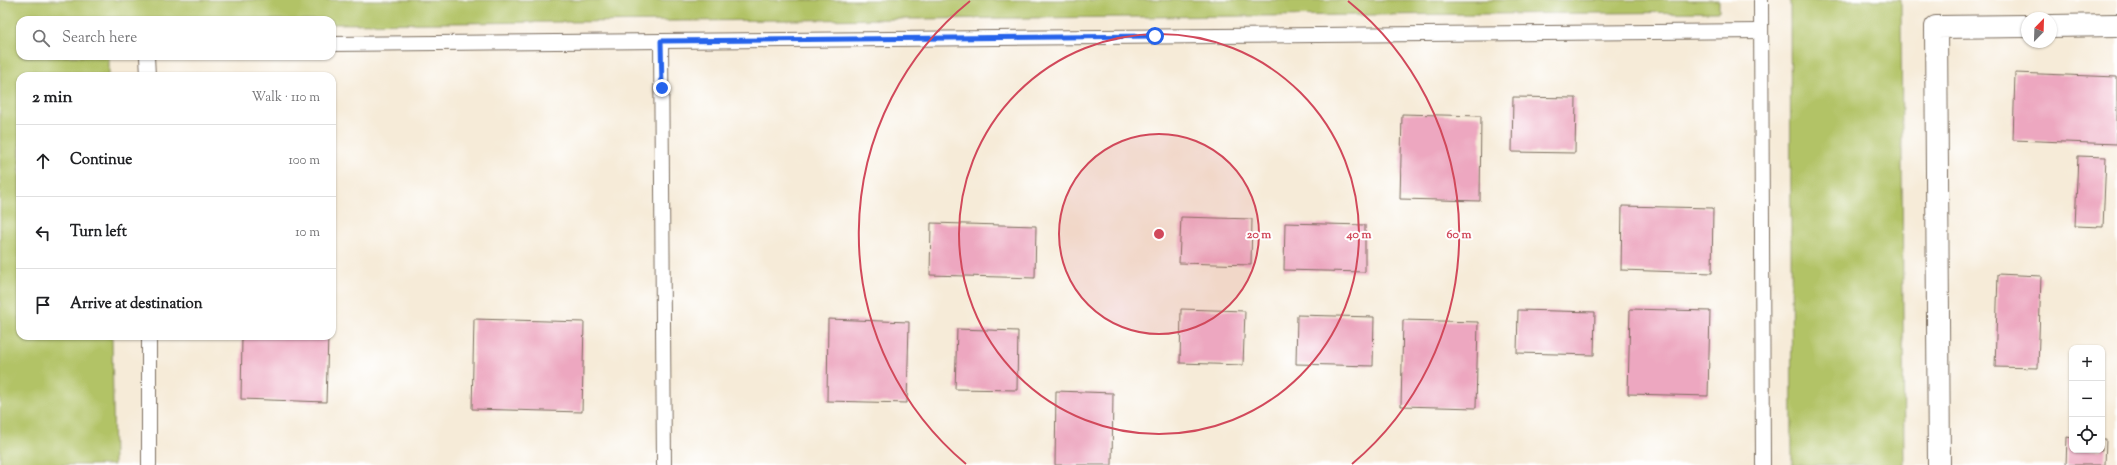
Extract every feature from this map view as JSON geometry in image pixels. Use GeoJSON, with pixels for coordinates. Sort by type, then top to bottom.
{"type":"FeatureCollection","features":[{"type":"Feature","properties":{"kind":"street"},"geometry":{"type":"LineString","coordinates":[[2057,26],[2117,25]]}},
{"type":"Feature","properties":{"kind":"street"},"geometry":{"type":"LineString","coordinates":[[1939,465],[1936,27],[2021,26]]}},
{"type":"Feature","properties":{"kind":"lane"},"geometry":{"type":"LineString","coordinates":[[1761,0],[1763,465]]}},
{"type":"Feature","properties":{"kind":"lane"},"geometry":{"type":"LineString","coordinates":[[336,44],[1761,31]]}},
{"type":"Feature","properties":{"kind":"lane"},"geometry":{"type":"LineString","coordinates":[[661,41],[664,465]]}},
{"type":"Feature","properties":{"kind":"lane"},"geometry":{"type":"LineString","coordinates":[[147,60],[148,72]]}},
{"type":"Feature","properties":{"kind":"lane"},"geometry":{"type":"LineString","coordinates":[[149,340],[149,465]]}},
{"type":"Feature","properties":{"kind":"green space"},"geometry":{"type":"Polygon","coordinates":[[[0,0],[1719,0],[1719,12],[336,24],[336,16],[16,16],[16,60],[109,60],[109,72],[16,72],[16,340],[112,340],[114,465],[0,465],[0,0]]]}},
{"type":"Feature","properties":{"kind":"green space"},"geometry":{"type":"Polygon","coordinates":[[[1790,0],[1901,0],[1904,465],[1792,465],[1790,0]]]}},
{"type":"Feature","properties":{"kind":"building"},"geometry":{"type":"Polygon","coordinates":[[[2015,73],[2117,77],[2117,144],[2013,140],[2015,73]]]}},
{"type":"Feature","properties":{"kind":"building"},"geometry":{"type":"Polygon","coordinates":[[[1513,97],[1576,98],[1575,153],[1512,152],[1513,97]]]}},
{"type":"Feature","properties":{"kind":"building"},"geometry":{"type":"Polygon","coordinates":[[[1402,114],[1481,116],[1480,201],[1400,199],[1402,114]]]}},
{"type":"Feature","properties":{"kind":"building"},"geometry":{"type":"Polygon","coordinates":[[[2078,156],[2106,157],[2103,227],[2075,226],[2078,156]]]}},
{"type":"Feature","properties":{"kind":"building"},"geometry":{"type":"Polygon","coordinates":[[[1622,206],[1713,208],[1712,273],[1621,270],[1622,206]]]}},
{"type":"Feature","properties":{"kind":"building"},"geometry":{"type":"Polygon","coordinates":[[[1181,217],[1252,219],[1251,265],[1179,263],[1181,217]]]}},
{"type":"Feature","properties":{"kind":"building"},"geometry":{"type":"Polygon","coordinates":[[[931,223],[1036,226],[1035,278],[930,275],[931,223]]]}},
{"type":"Feature","properties":{"kind":"building"},"geometry":{"type":"Polygon","coordinates":[[[1285,223],[1365,225],[1365,272],[1284,270],[1285,223]]]}},
{"type":"Feature","properties":{"kind":"building"},"geometry":{"type":"Polygon","coordinates":[[[1998,274],[2041,276],[2038,368],[1995,367],[1998,274]]]}},
{"type":"Feature","properties":{"kind":"building"},"geometry":{"type":"Polygon","coordinates":[[[1181,309],[1245,311],[1243,365],[1180,363],[1181,309]]]}},
{"type":"Feature","properties":{"kind":"building"},"geometry":{"type":"Polygon","coordinates":[[[1630,309],[1710,311],[1708,396],[1628,394],[1630,309]]]}},
{"type":"Feature","properties":{"kind":"building"},"geometry":{"type":"Polygon","coordinates":[[[1518,310],[1595,312],[1594,355],[1517,353],[1518,310]]]}},
{"type":"Feature","properties":{"kind":"building"},"geometry":{"type":"Polygon","coordinates":[[[1297,315],[1374,317],[1373,366],[1296,364],[1297,315]]]}},
{"type":"Feature","properties":{"kind":"building"},"geometry":{"type":"Polygon","coordinates":[[[474,319],[584,322],[582,412],[472,409],[474,319]]]}},
{"type":"Feature","properties":{"kind":"building"},"geometry":{"type":"Polygon","coordinates":[[[828,319],[909,322],[907,403],[827,401],[828,319]]]}},
{"type":"Feature","properties":{"kind":"building"},"geometry":{"type":"Polygon","coordinates":[[[1403,320],[1478,322],[1476,408],[1401,406],[1403,320]]]}},
{"type":"Feature","properties":{"kind":"building"},"geometry":{"type":"Polygon","coordinates":[[[957,329],[1018,331],[1017,390],[955,389],[957,329]]]}},
{"type":"Feature","properties":{"kind":"building"},"geometry":{"type":"Polygon","coordinates":[[[242,340],[328,340],[326,402],[241,399],[242,340]]]}},
{"type":"Feature","properties":{"kind":"building"},"geometry":{"type":"Polygon","coordinates":[[[1056,391],[1113,393],[1112,465],[1055,465],[1056,391]]]}},
{"type":"Feature","properties":{"kind":"building"},"geometry":{"type":"Polygon","coordinates":[[[2067,437],[2069,437],[2069,453],[2105,453],[2106,439],[2105,465],[2066,465],[2067,437]]]}},
{"type":"Feature","properties":{"kind":"route"},"geometry":{"type":"LineString","coordinates":[[662,88],[661,41],[1155,36]]}}]}
